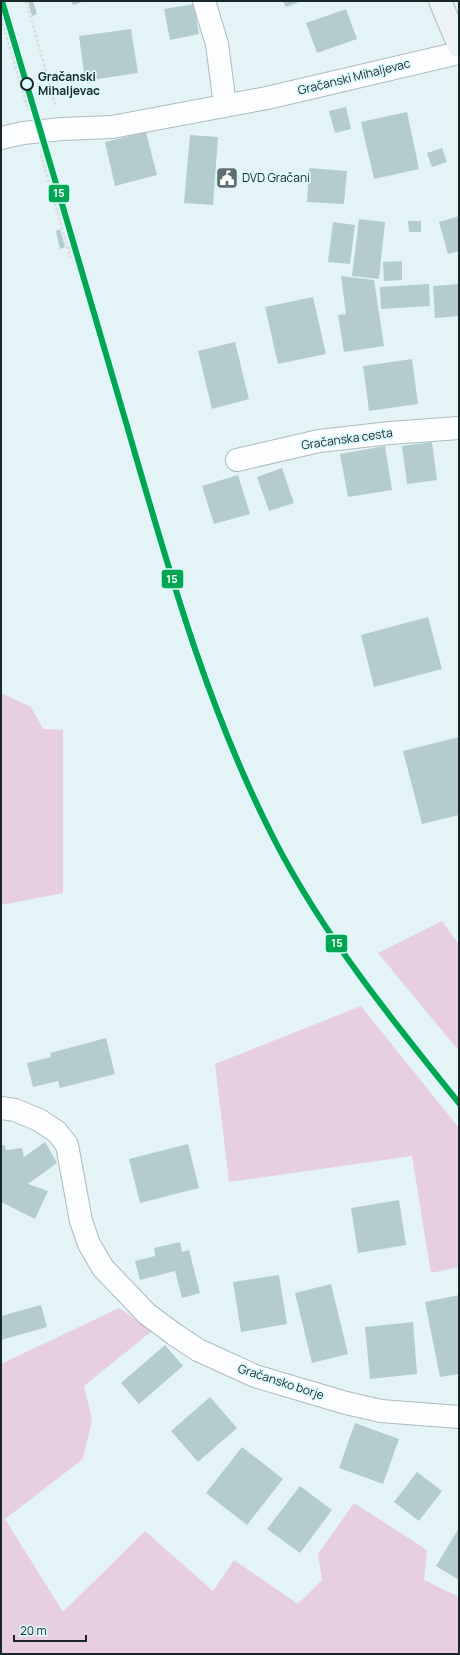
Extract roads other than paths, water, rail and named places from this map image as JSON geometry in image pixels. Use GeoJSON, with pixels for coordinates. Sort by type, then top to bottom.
{"type":"FeatureCollection","features":[{"type":"Feature","properties":{"kind":"main road"},"geometry":{"type":"LineString","coordinates":[[440,1],[459,46]]}},
{"type":"Feature","properties":{"kind":"street"},"geometry":{"type":"LineString","coordinates":[[204,1],[217,44],[225,105]]}},
{"type":"Feature","properties":{"kind":"street","name":"Gračanski Mihaljevac"},"geometry":{"type":"LineString","coordinates":[[1,138],[34,132],[112,127],[311,88],[459,53]]}},
{"type":"Feature","properties":{"kind":"street","name":"Gračanska cesta"},"geometry":{"type":"LineString","coordinates":[[237,460],[320,441],[390,433],[459,428]]}},
{"type":"Feature","properties":{"kind":"street","name":"Gračansko borje"},"geometry":{"type":"LineString","coordinates":[[1,1108],[15,1110],[39,1120],[57,1132],[67,1145],[81,1222],[89,1244],[99,1262],[121,1288],[147,1314],[174,1334],[198,1350],[255,1376],[346,1403],[381,1411],[459,1417]]}},
{"type":"Feature","properties":{"kind":"place","name":"Gračanski Mihaljevac"},"geometry":{"type":"Point","coordinates":[27,84]}},
{"type":"Feature","properties":{"kind":"place","name":"DVD Gračani"},"geometry":{"type":"Point","coordinates":[227,178]}}]}
